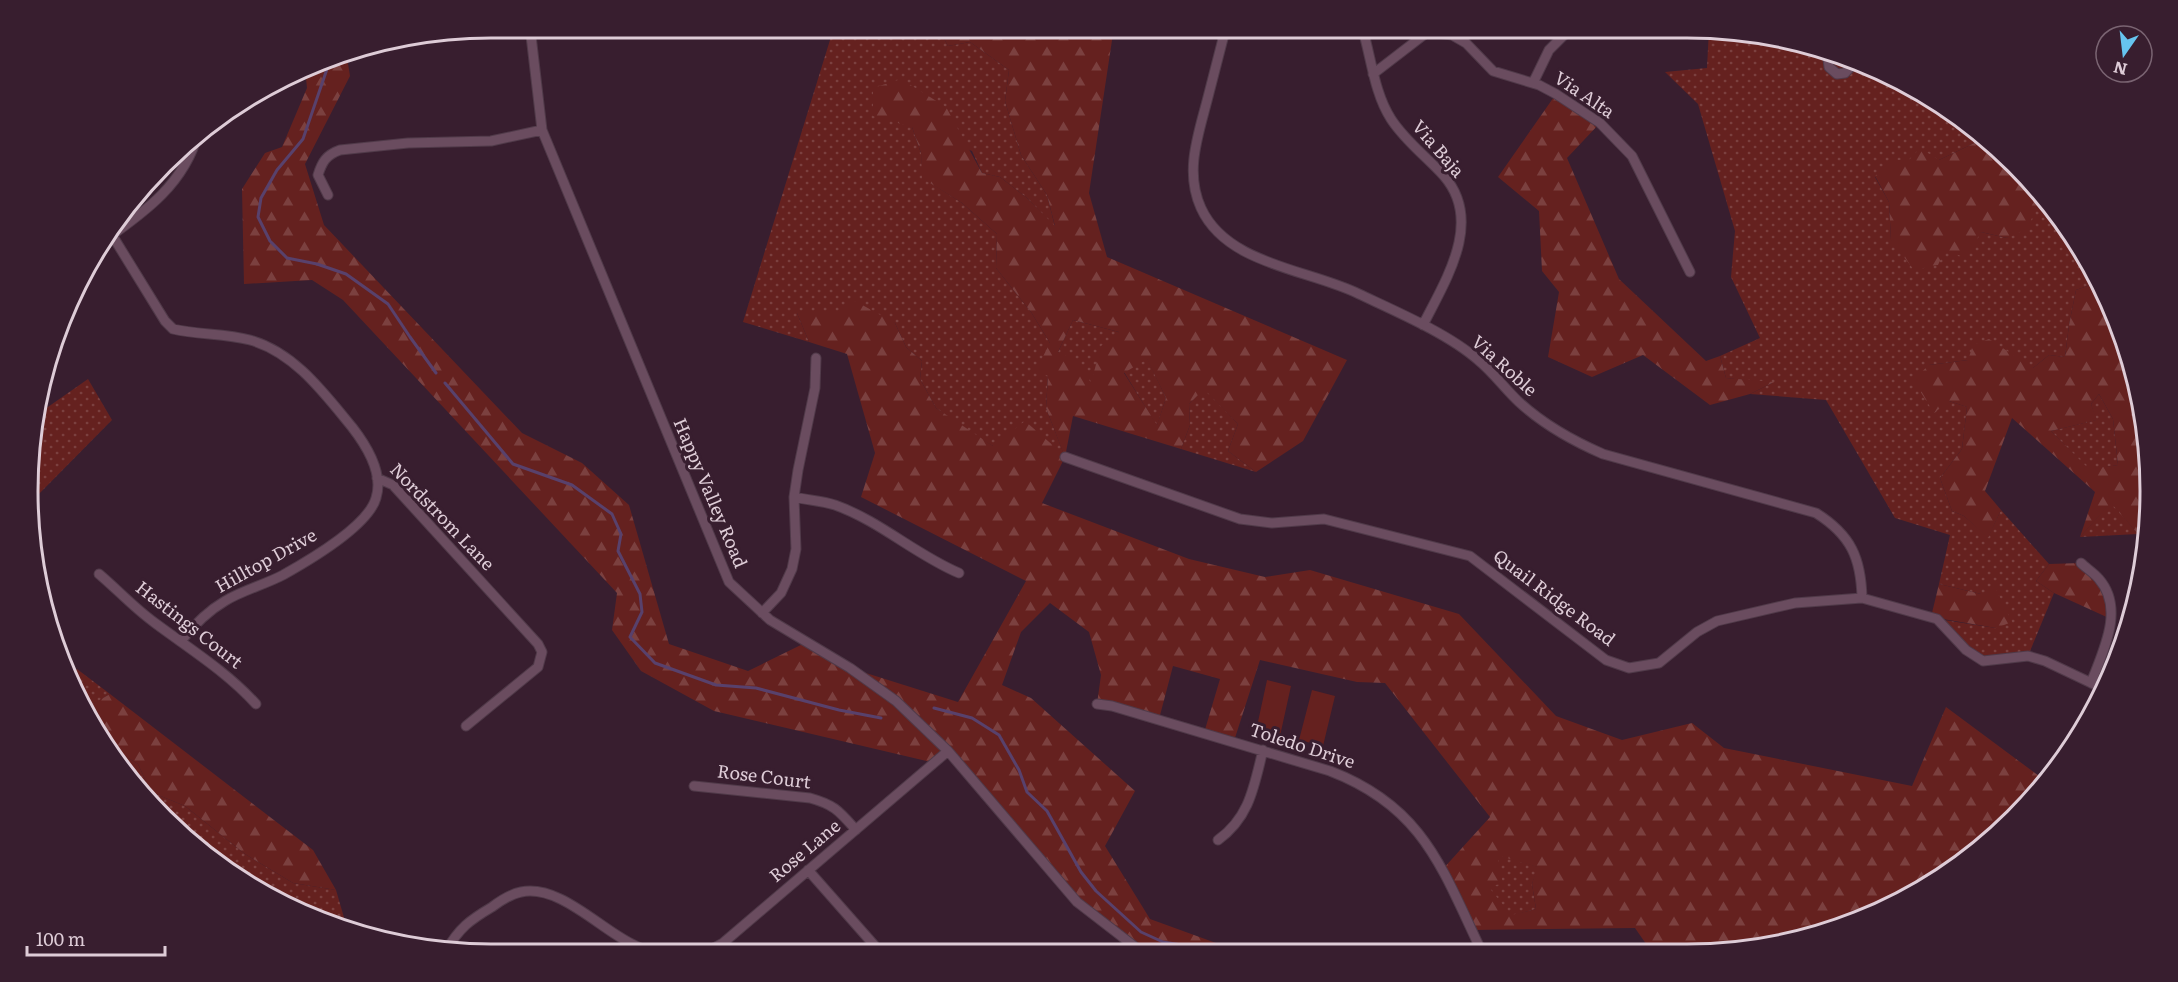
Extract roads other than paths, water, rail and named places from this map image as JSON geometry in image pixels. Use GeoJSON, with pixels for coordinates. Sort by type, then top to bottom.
{"type":"FeatureCollection","features":[{"type":"Feature","properties":{"kind":"street","name":"Happy Valley Road"},"geometry":{"type":"LineString","coordinates":[[531,38],[542,130],[729,582],[770,620],[850,668],[896,701],[948,751],[1077,902],[1131,944]]}},
{"type":"Feature","properties":{"kind":"street","name":"Via Roble"},"geometry":{"type":"LineString","coordinates":[[1223,38],[1193,158],[1194,184],[1201,208],[1214,228],[1233,246],[1344,287],[1423,325],[1478,359],[1521,404],[1563,435],[1603,454],[1806,509],[1822,517],[1839,530],[1853,551],[1859,570],[1862,598]]}},
{"type":"Feature","properties":{"kind":"street","name":"Via Baja"},"geometry":{"type":"LineString","coordinates":[[1365,38],[1373,74],[1389,117],[1407,140],[1445,177],[1460,206],[1461,238],[1455,262],[1423,325]]}},
{"type":"Feature","properties":{"kind":"street","name":"Via Alta"},"geometry":{"type":"LineString","coordinates":[[1373,74],[1421,38]]}},
{"type":"Feature","properties":{"kind":"street","name":"Via Alta"},"geometry":{"type":"LineString","coordinates":[[1456,38],[1466,44],[1493,71],[1503,76],[1533,83],[1556,94],[1600,123],[1622,144],[1632,156],[1690,272]]}},
{"type":"Feature","properties":{"kind":"street"},"geometry":{"type":"LineString","coordinates":[[1533,83],[1549,50],[1561,38]]}},
{"type":"Feature","properties":{"kind":"street"},"geometry":{"type":"LineString","coordinates":[[1827,60],[1829,67],[1838,74],[1845,73],[1850,68]]}},
{"type":"Feature","properties":{"kind":"street"},"geometry":{"type":"LineString","coordinates":[[328,195],[318,175],[321,162],[331,153],[340,150],[408,143],[491,141],[542,130]]}},
{"type":"Feature","properties":{"kind":"street"},"geometry":{"type":"LineString","coordinates":[[122,227],[156,202],[187,163],[192,150]]}},
{"type":"Feature","properties":{"kind":"street","name":"Nordstrom Lane"},"geometry":{"type":"LineString","coordinates":[[111,243],[165,321],[173,329],[248,339],[270,347],[295,365],[321,389],[363,442],[377,478],[393,485],[538,644],[542,652],[538,667],[466,726]]}},
{"type":"Feature","properties":{"kind":"street"},"geometry":{"type":"LineString","coordinates":[[762,613],[781,592],[792,568],[796,549],[794,498],[815,388],[816,358]]}},
{"type":"Feature","properties":{"kind":"street","name":"Quail Ridge Road"},"geometry":{"type":"LineString","coordinates":[[1065,457],[1240,519],[1272,523],[1324,519],[1470,556],[1606,660],[1629,668],[1659,663],[1697,632],[1716,621],[1795,603],[1862,598],[1937,619],[1966,650],[1983,661],[2028,656],[2045,661],[2097,686]]}},
{"type":"Feature","properties":{"kind":"street","name":"Hilltop Drive"},"geometry":{"type":"LineString","coordinates":[[181,641],[194,625],[225,601],[281,576],[353,528],[368,513],[376,498],[377,478]]}},
{"type":"Feature","properties":{"kind":"street"},"geometry":{"type":"LineString","coordinates":[[794,498],[834,504],[862,517],[939,564],[959,573]]}},
{"type":"Feature","properties":{"kind":"street"},"geometry":{"type":"LineString","coordinates":[[2081,563],[2100,580],[2110,599],[2111,610],[2110,631],[2091,683]]}},
{"type":"Feature","properties":{"kind":"street","name":"Hastings Court"},"geometry":{"type":"LineString","coordinates":[[99,574],[132,605],[239,685],[256,704]]}},
{"type":"Feature","properties":{"kind":"street","name":"Toledo Drive"},"geometry":{"type":"LineString","coordinates":[[1097,704],[1112,706],[1263,750],[1354,780],[1373,791],[1400,812],[1424,838],[1478,944]]}},
{"type":"Feature","properties":{"kind":"street"},"geometry":{"type":"LineString","coordinates":[[1218,840],[1230,831],[1249,804],[1263,750]]}},
{"type":"Feature","properties":{"kind":"street","name":"Rose Lane"},"geometry":{"type":"LineString","coordinates":[[721,944],[948,751]]}},
{"type":"Feature","properties":{"kind":"street","name":"Rose Court"},"geometry":{"type":"LineString","coordinates":[[694,786],[810,798],[825,802],[834,807],[856,830]]}},
{"type":"Feature","properties":{"kind":"street"},"geometry":{"type":"LineString","coordinates":[[808,870],[873,944]]}},
{"type":"Feature","properties":{"kind":"street"},"geometry":{"type":"LineString","coordinates":[[452,943],[467,922],[501,901],[521,892],[541,892],[564,900],[630,944]]}},
{"type":"Feature","properties":{"kind":"waterway"},"geometry":{"type":"LineString","coordinates":[[327,68],[303,139],[277,170],[261,198],[258,217],[270,241],[287,258],[317,264],[346,274],[388,304],[436,373]]}},
{"type":"Feature","properties":{"kind":"waterway"},"geometry":{"type":"LineString","coordinates":[[445,383],[513,464],[572,485],[612,514],[621,534],[618,551],[640,594],[642,612],[630,637],[655,663],[716,685],[756,688],[839,710],[881,718]]}},
{"type":"Feature","properties":{"kind":"waterway"},"geometry":{"type":"LineString","coordinates":[[934,708],[972,718],[999,735],[1019,770],[1027,792],[1047,811],[1081,872],[1096,891],[1141,932],[1163,942],[1175,944]]}}]}
